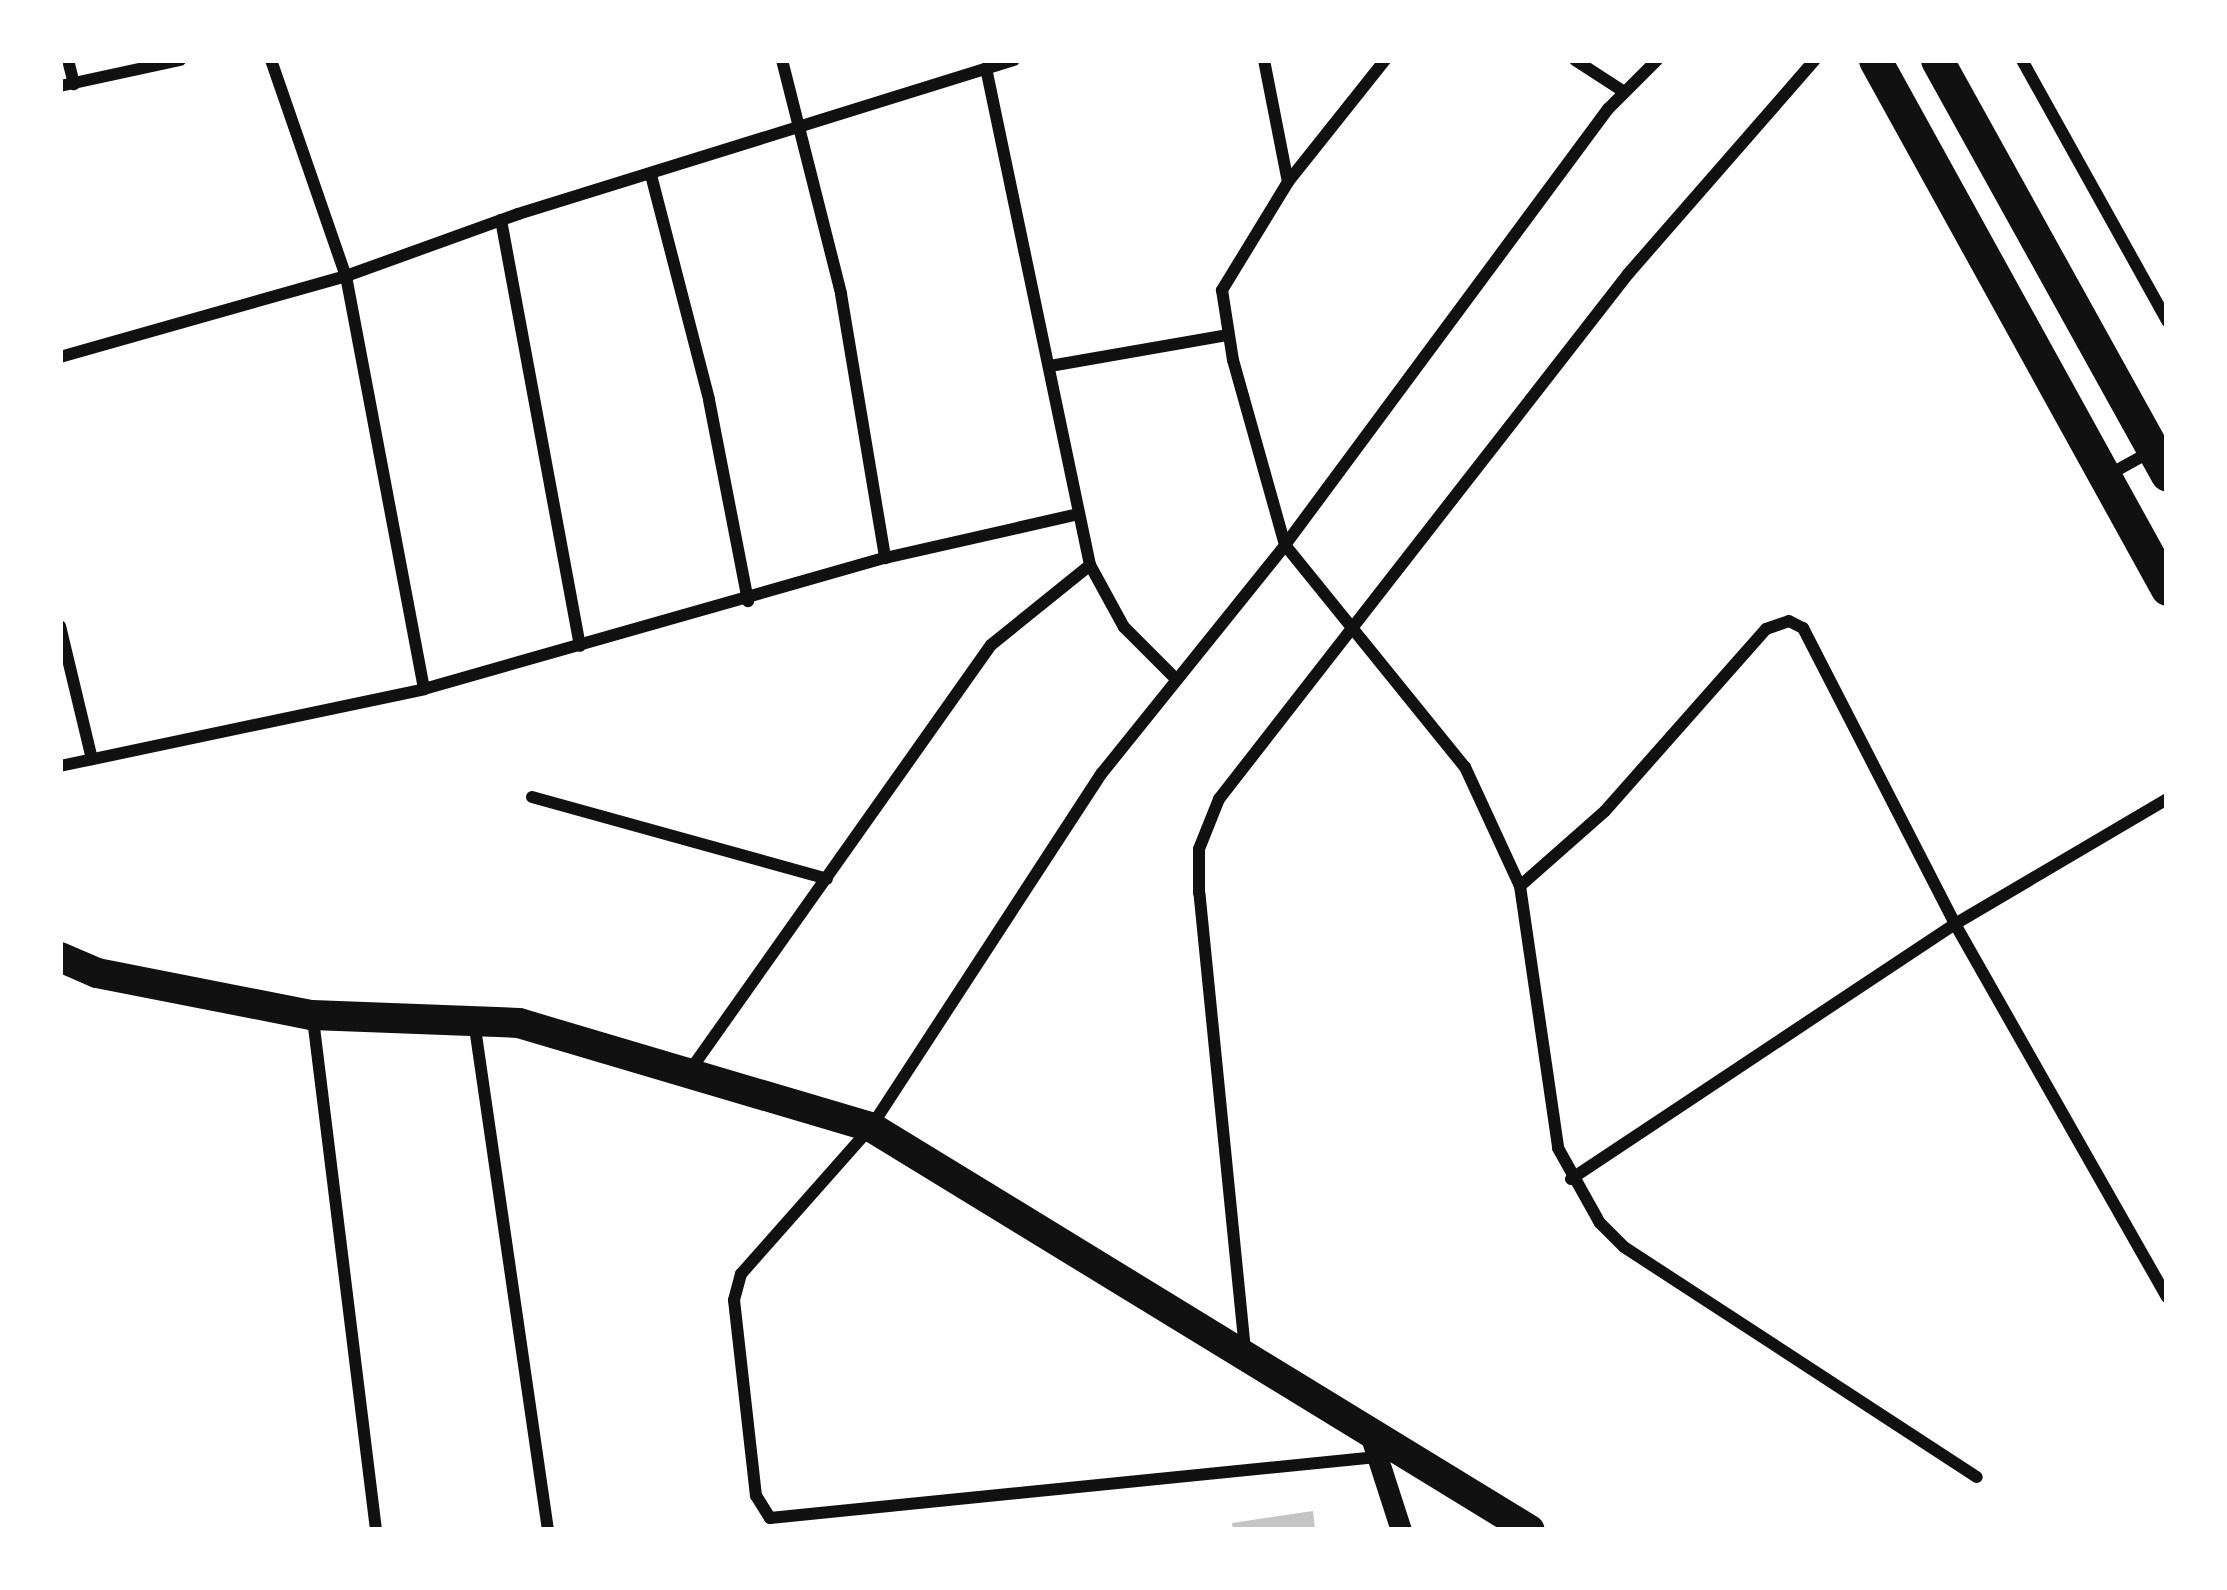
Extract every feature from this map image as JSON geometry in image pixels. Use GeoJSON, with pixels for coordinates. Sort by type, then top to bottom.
{"type":"FeatureCollection","features":[{"type":"Feature","properties":{"kind":"highway"},"geometry":{"type":"LineString","coordinates":[[1875,60],[2101,479],[2167,589]]}},
{"type":"Feature","properties":{"kind":"highway"},"geometry":{"type":"LineString","coordinates":[[1937,60],[2162,456]]}},
{"type":"Feature","properties":{"kind":"main road"},"geometry":{"type":"LineString","coordinates":[[60,957],[97,973],[312,1015],[519,1023],[871,1127],[1245,1350],[1372,1442],[1530,1530]]}},
{"type":"Feature","properties":{"kind":"street"},"geometry":{"type":"LineString","coordinates":[[68,60],[67,85],[180,60]]}},
{"type":"Feature","properties":{"kind":"street"},"geometry":{"type":"LineString","coordinates":[[271,60],[346,276],[424,689]]}},
{"type":"Feature","properties":{"kind":"street"},"geometry":{"type":"LineString","coordinates":[[782,60],[841,295],[885,558]]}},
{"type":"Feature","properties":{"kind":"street"},"geometry":{"type":"LineString","coordinates":[[60,357],[346,276],[500,220],[1014,60]]}},
{"type":"Feature","properties":{"kind":"street"},"geometry":{"type":"LineString","coordinates":[[1264,60],[1288,182]]}},
{"type":"Feature","properties":{"kind":"street"},"geometry":{"type":"LineString","coordinates":[[1384,60],[1288,182],[1226,273],[1228,334],[1285,545],[1348,633],[1465,767],[1520,886],[1542,1056],[1571,1179],[1624,1247],[1977,1477]]}},
{"type":"Feature","properties":{"kind":"street"},"geometry":{"type":"LineString","coordinates":[[1575,60],[1623,91]]}},
{"type":"Feature","properties":{"kind":"street"},"geometry":{"type":"LineString","coordinates":[[1401,1530],[1372,1442],[770,1518],[756,1496],[737,1287],[871,1127],[1102,773],[1285,545],[1623,91],[1657,60]]}},
{"type":"Feature","properties":{"kind":"street"},"geometry":{"type":"LineString","coordinates":[[1245,1350],[1198,849],[1219,799],[1628,274],[1815,60]]}},
{"type":"Feature","properties":{"kind":"street"},"geometry":{"type":"LineString","coordinates":[[2022,60],[2167,321]]}},
{"type":"Feature","properties":{"kind":"street"},"geometry":{"type":"LineString","coordinates":[[986,68],[1090,565],[1124,627],[1174,678]]}},
{"type":"Feature","properties":{"kind":"street"},"geometry":{"type":"LineString","coordinates":[[651,175],[709,400],[748,601]]}},
{"type":"Feature","properties":{"kind":"street"},"geometry":{"type":"LineString","coordinates":[[500,220],[580,646]]}},
{"type":"Feature","properties":{"kind":"street"},"geometry":{"type":"LineString","coordinates":[[1050,366],[1228,334]]}},
{"type":"Feature","properties":{"kind":"street"},"geometry":{"type":"LineString","coordinates":[[2101,479],[2162,456]]}},
{"type":"Feature","properties":{"kind":"street"},"geometry":{"type":"LineString","coordinates":[[60,766],[424,689],[748,601],[885,558],[1079,514]]}},
{"type":"Feature","properties":{"kind":"street"},"geometry":{"type":"LineString","coordinates":[[689,1073],[992,645],[1090,565]]}},
{"type":"Feature","properties":{"kind":"street"},"geometry":{"type":"LineString","coordinates":[[1520,886],[1605,812],[1766,629],[1789,620],[1803,628],[1955,924],[2167,1297]]}},
{"type":"Feature","properties":{"kind":"street"},"geometry":{"type":"LineString","coordinates":[[60,626],[92,759]]}},
{"type":"Feature","properties":{"kind":"street"},"geometry":{"type":"LineString","coordinates":[[532,797],[827,879]]}},
{"type":"Feature","properties":{"kind":"street"},"geometry":{"type":"LineString","coordinates":[[1571,1179],[1955,924],[2167,799]]}},
{"type":"Feature","properties":{"kind":"street"},"geometry":{"type":"LineString","coordinates":[[312,1015],[376,1530]]}},
{"type":"Feature","properties":{"kind":"street"},"geometry":{"type":"LineString","coordinates":[[474,1020],[548,1530]]}},
{"type":"Feature","properties":{"kind":"building"},"geometry":{"type":"Polygon","coordinates":[[[1313,1511],[1315,1530],[1233,1530],[1232,1523],[1313,1511]]]}}]}
